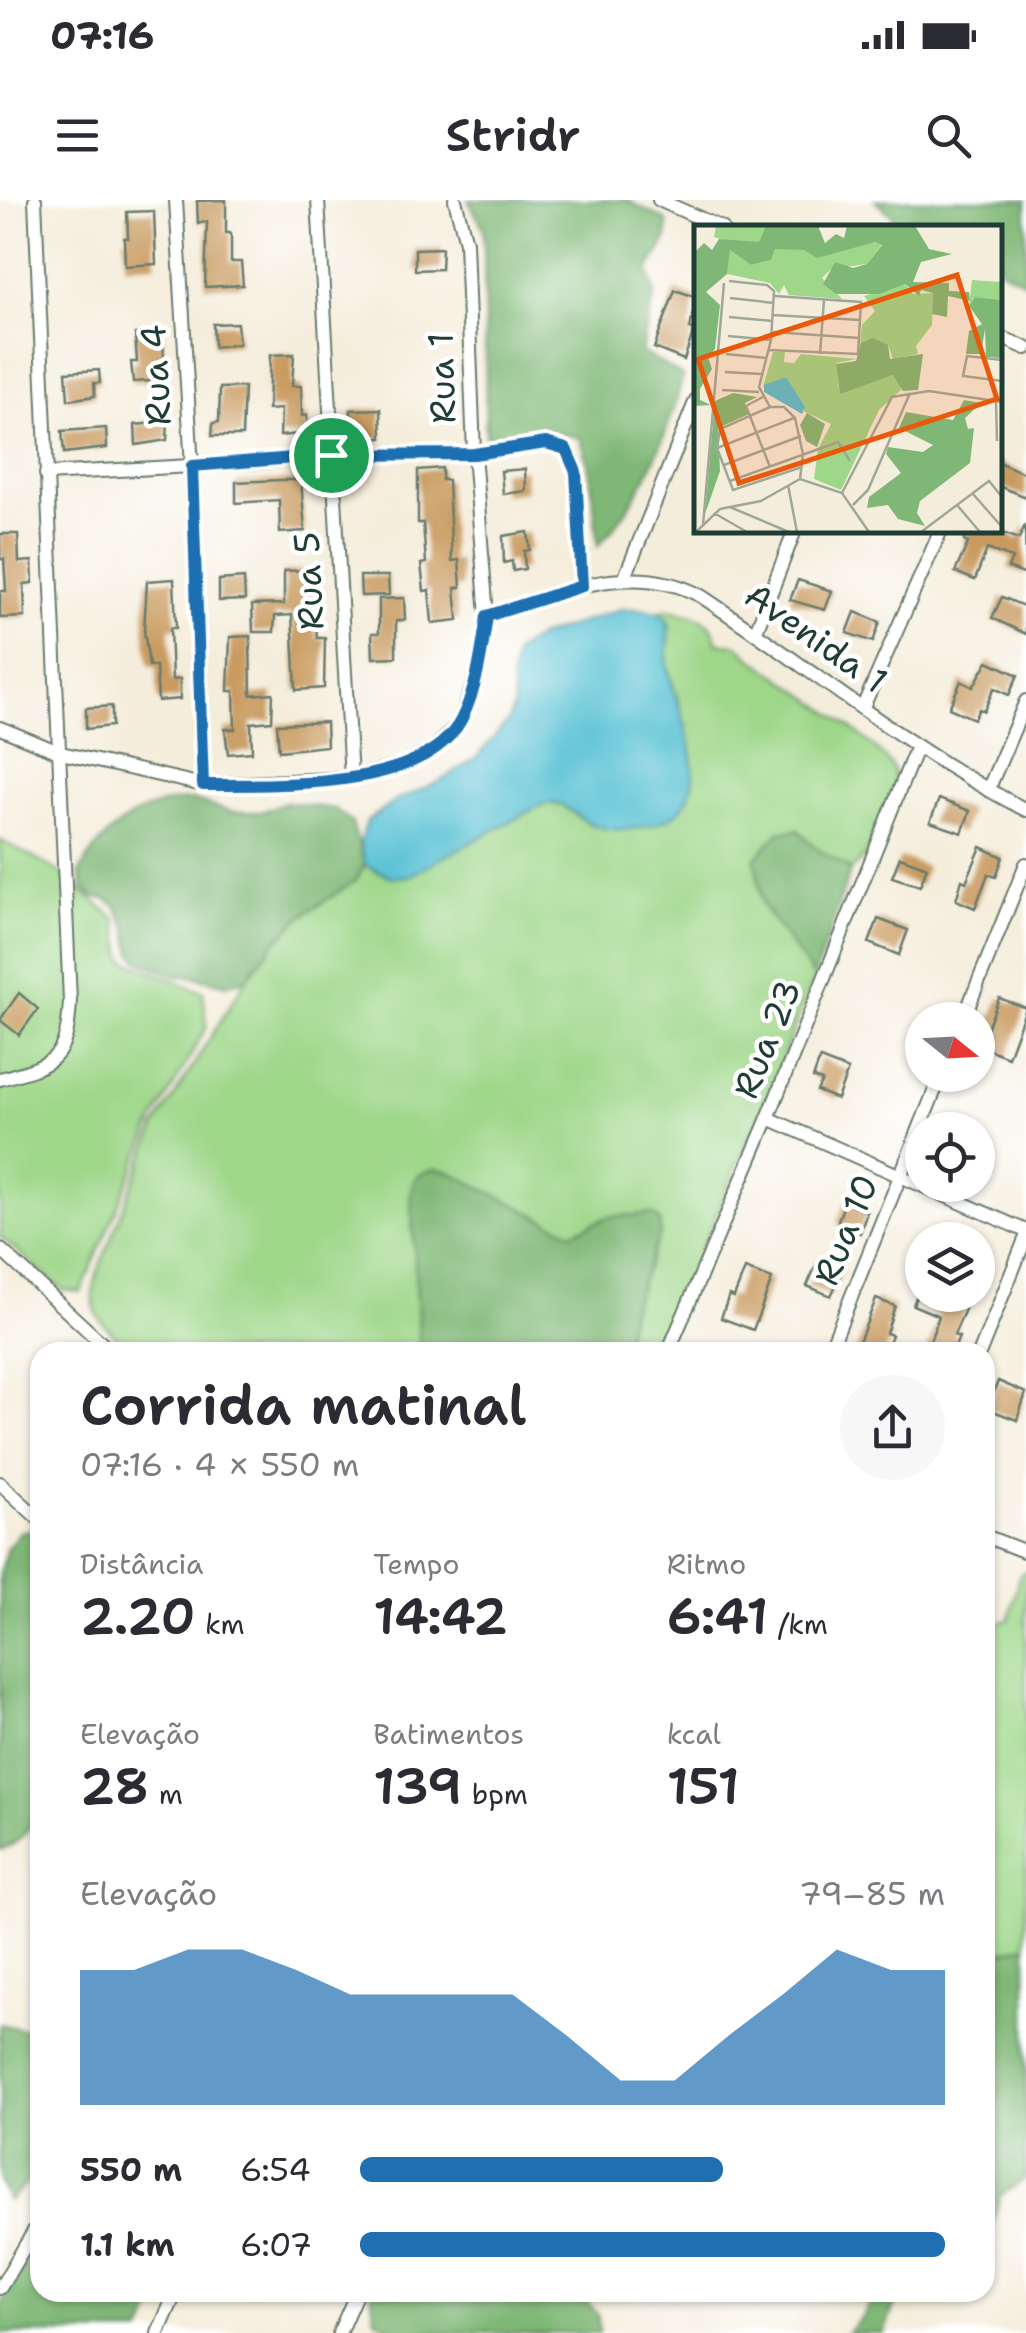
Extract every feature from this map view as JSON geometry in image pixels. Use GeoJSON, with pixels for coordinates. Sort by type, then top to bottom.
{"type":"FeatureCollection","features":[{"type":"Feature","properties":{"kind":"street"},"geometry":{"type":"LineString","coordinates":[[0,1079],[52,1061],[66,1044],[70,1002],[35,200]]}},
{"type":"Feature","properties":{"kind":"street","name":"Rua 4"},"geometry":{"type":"LineString","coordinates":[[176,200],[192,466],[203,785]]}},
{"type":"Feature","properties":{"kind":"street","name":"Rua 5"},"geometry":{"type":"LineString","coordinates":[[318,200],[350,778]]}},
{"type":"Feature","properties":{"kind":"street","name":"Rua 1"},"geometry":{"type":"LineString","coordinates":[[455,200],[466,242],[474,454],[487,616]]}},
{"type":"Feature","properties":{"kind":"street"},"geometry":{"type":"LineString","coordinates":[[659,200],[715,225]]}},
{"type":"Feature","properties":{"kind":"street"},"geometry":{"type":"LineString","coordinates":[[1001,337],[1026,348]]}},
{"type":"Feature","properties":{"kind":"street"},"geometry":{"type":"LineString","coordinates":[[625,577],[694,405]]}},
{"type":"Feature","properties":{"kind":"street"},"geometry":{"type":"LineString","coordinates":[[46,474],[331,455],[474,454],[546,443],[566,449],[576,472],[582,586]]}},
{"type":"Feature","properties":{"kind":"street"},"geometry":{"type":"LineString","coordinates":[[756,632],[794,532]]}},
{"type":"Feature","properties":{"kind":"street"},"geometry":{"type":"LineString","coordinates":[[862,707],[940,532]]}},
{"type":"Feature","properties":{"kind":"street","name":"Avenida 1"},"geometry":{"type":"LineString","coordinates":[[487,616],[582,586],[625,577],[646,577],[682,586],[756,632],[917,746],[1026,810]]}},
{"type":"Feature","properties":{"kind":"street"},"geometry":{"type":"LineString","coordinates":[[0,728],[61,753],[203,785],[350,778],[402,766],[433,750],[460,722],[479,668],[487,616]]}},
{"type":"Feature","properties":{"kind":"street"},"geometry":{"type":"LineString","coordinates":[[988,790],[1026,702]]}},
{"type":"Feature","properties":{"kind":"street","name":"Rua 23"},"geometry":{"type":"LineString","coordinates":[[672,1342],[768,1118],[917,746]]}},
{"type":"Feature","properties":{"kind":"street"},"geometry":{"type":"LineString","coordinates":[[971,1002],[1026,864]]}},
{"type":"Feature","properties":{"kind":"street","name":"Rua 10"},"geometry":{"type":"LineString","coordinates":[[833,1342],[934,1092]]}},
{"type":"Feature","properties":{"kind":"street"},"geometry":{"type":"LineString","coordinates":[[768,1118],[1026,1234],[984,1342]]}},
{"type":"Feature","properties":{"kind":"street"},"geometry":{"type":"LineString","coordinates":[[0,1249],[100,1342]]}},
{"type":"Feature","properties":{"kind":"street"},"geometry":{"type":"LineString","coordinates":[[0,1483],[30,1511]]}},
{"type":"Feature","properties":{"kind":"street"},"geometry":{"type":"LineString","coordinates":[[995,1540],[1026,1552]]}},
{"type":"Feature","properties":{"kind":"street"},"geometry":{"type":"LineString","coordinates":[[0,2288],[30,2238]]}},
{"type":"Feature","properties":{"kind":"street"},"geometry":{"type":"LineString","coordinates":[[158,2333],[172,2302]]}},
{"type":"Feature","properties":{"kind":"street"},"geometry":{"type":"LineString","coordinates":[[339,2333],[352,2302]]}},
{"type":"Feature","properties":{"kind":"green space"},"geometry":{"type":"Polygon","coordinates":[[[468,200],[627,200],[667,221],[667,238],[648,271],[655,293],[641,352],[683,376],[651,466],[628,508],[598,546],[590,474],[579,437],[548,432],[486,442],[484,229],[468,200]]]}},
{"type":"Feature","properties":{"kind":"green space"},"geometry":{"type":"Polygon","coordinates":[[[875,200],[1026,200],[1026,283],[1001,269],[1001,225],[894,225],[894,217],[875,200]]]}},
{"type":"Feature","properties":{"kind":"green space"},"geometry":{"type":"Polygon","coordinates":[[[666,610],[705,621],[718,643],[738,645],[830,712],[888,761],[894,773],[888,807],[861,861],[851,869],[816,849],[798,830],[791,942],[814,977],[661,1342],[626,1342],[630,1312],[660,1232],[659,1220],[652,1214],[608,1217],[572,1233],[440,1170],[418,1177],[411,1194],[419,1342],[123,1342],[99,1318],[94,1287],[156,1126],[247,978],[302,916],[356,880],[365,865],[378,872],[408,876],[543,804],[563,806],[596,826],[620,829],[661,822],[677,812],[687,799],[691,783],[689,746],[667,662],[669,624],[659,612],[666,610]]]}},
{"type":"Feature","properties":{"kind":"green space"},"geometry":{"type":"Polygon","coordinates":[[[191,800],[232,812],[261,812],[286,802],[335,809],[352,823],[365,865],[356,880],[302,916],[247,978],[227,985],[176,976],[140,961],[133,954],[127,927],[116,906],[93,897],[83,887],[79,873],[100,843],[125,821],[156,806],[191,800]]]}},
{"type":"Feature","properties":{"kind":"green space"},"geometry":{"type":"Polygon","coordinates":[[[798,830],[817,849],[851,869],[814,977],[763,906],[755,859],[779,832],[798,830]]]}},
{"type":"Feature","properties":{"kind":"green space"},"geometry":{"type":"Polygon","coordinates":[[[0,840],[58,871],[116,919],[124,960],[203,992],[207,1026],[154,1121],[81,1292],[63,1290],[0,1237],[0,840]]]}},
{"type":"Feature","properties":{"kind":"green space"},"geometry":{"type":"Polygon","coordinates":[[[447,1171],[572,1233],[608,1217],[652,1214],[659,1220],[660,1232],[630,1312],[626,1342],[419,1342],[411,1194],[417,1177],[425,1172],[447,1171]]]}},
{"type":"Feature","properties":{"kind":"green space"},"geometry":{"type":"Polygon","coordinates":[[[30,1530],[30,1826],[17,1841],[0,1850],[0,1572],[7,1548],[20,1532],[30,1530]]]}},
{"type":"Feature","properties":{"kind":"green space"},"geometry":{"type":"Polygon","coordinates":[[[1026,1571],[1026,1945],[995,1954],[995,1624],[1009,1620],[1020,1574],[1026,1571]]]}},
{"type":"Feature","properties":{"kind":"green space"},"geometry":{"type":"Polygon","coordinates":[[[1026,1945],[1026,2178],[1000,2196],[995,2214],[998,2025],[995,1954],[1026,1945]]]}},
{"type":"Feature","properties":{"kind":"green space"},"geometry":{"type":"Polygon","coordinates":[[[0,2024],[30,2031],[30,2180],[8,2201],[0,2183],[0,2024]]]}},
{"type":"Feature","properties":{"kind":"green space"},"geometry":{"type":"Polygon","coordinates":[[[30,2256],[30,2302],[153,2302],[142,2333],[0,2333],[0,2305],[30,2256]]]}},
{"type":"Feature","properties":{"kind":"green space"},"geometry":{"type":"Polygon","coordinates":[[[372,2302],[587,2302],[598,2315],[599,2333],[400,2333],[375,2319],[372,2302]]]}},
{"type":"Feature","properties":{"kind":"green space"},"geometry":{"type":"Polygon","coordinates":[[[869,2302],[896,2302],[884,2333],[847,2333],[864,2315],[869,2302]]]}},
{"type":"Feature","properties":{"kind":"water"},"geometry":{"type":"Polygon","coordinates":[[[621,609],[656,612],[668,622],[668,670],[686,728],[693,771],[691,790],[683,807],[659,822],[619,829],[591,824],[558,804],[543,804],[408,876],[392,877],[365,865],[360,842],[367,821],[397,800],[437,783],[476,758],[508,721],[514,705],[511,678],[515,652],[538,637],[621,609]]]}},
{"type":"Feature","properties":{"kind":"building"},"geometry":{"type":"Polygon","coordinates":[[[226,200],[231,262],[241,262],[243,285],[205,287],[207,222],[198,223],[197,201],[226,200]]]}},
{"type":"Feature","properties":{"kind":"building"},"geometry":{"type":"Polygon","coordinates":[[[154,211],[156,264],[125,266],[127,212],[154,211]]]}},
{"type":"Feature","properties":{"kind":"building"},"geometry":{"type":"Polygon","coordinates":[[[442,248],[441,269],[415,270],[415,249],[442,248]]]}},
{"type":"Feature","properties":{"kind":"building"},"geometry":{"type":"Polygon","coordinates":[[[675,290],[694,296],[690,329],[694,330],[684,360],[654,348],[675,290]]]}},
{"type":"Feature","properties":{"kind":"building"},"geometry":{"type":"Polygon","coordinates":[[[237,323],[239,344],[214,347],[213,324],[237,323]]]}},
{"type":"Feature","properties":{"kind":"building"},"geometry":{"type":"Polygon","coordinates":[[[163,333],[167,380],[133,382],[131,362],[137,362],[135,334],[163,333]]]}},
{"type":"Feature","properties":{"kind":"building"},"geometry":{"type":"Polygon","coordinates":[[[294,354],[292,386],[301,386],[302,416],[307,415],[308,433],[280,436],[281,409],[268,410],[270,355],[294,354]]]}},
{"type":"Feature","properties":{"kind":"building"},"geometry":{"type":"Polygon","coordinates":[[[99,370],[95,396],[68,400],[66,372],[99,370]]]}},
{"type":"Feature","properties":{"kind":"building"},"geometry":{"type":"Polygon","coordinates":[[[244,387],[242,436],[212,436],[213,423],[219,422],[220,388],[244,387]]]}},
{"type":"Feature","properties":{"kind":"building"},"geometry":{"type":"Polygon","coordinates":[[[381,409],[382,438],[351,439],[351,410],[381,409]]]}},
{"type":"Feature","properties":{"kind":"building"},"geometry":{"type":"Polygon","coordinates":[[[168,422],[167,440],[136,445],[135,425],[168,422]]]}},
{"type":"Feature","properties":{"kind":"building"},"geometry":{"type":"Polygon","coordinates":[[[106,428],[107,448],[64,453],[62,431],[106,428]]]}},
{"type":"Feature","properties":{"kind":"building"},"geometry":{"type":"Polygon","coordinates":[[[1001,463],[1026,474],[1026,497],[1001,487],[1001,463]]]}},
{"type":"Feature","properties":{"kind":"building"},"geometry":{"type":"Polygon","coordinates":[[[442,468],[442,480],[448,480],[452,561],[459,560],[461,587],[455,588],[458,620],[432,623],[429,590],[424,591],[421,564],[426,563],[423,523],[418,523],[418,470],[442,468]]]}},
{"type":"Feature","properties":{"kind":"building"},"geometry":{"type":"Polygon","coordinates":[[[525,469],[526,491],[503,494],[501,471],[525,469]]]}},
{"type":"Feature","properties":{"kind":"building"},"geometry":{"type":"Polygon","coordinates":[[[301,480],[305,531],[280,533],[279,500],[236,503],[236,482],[301,480]]]}},
{"type":"Feature","properties":{"kind":"building"},"geometry":{"type":"Polygon","coordinates":[[[1025,525],[1026,575],[1008,568],[1012,558],[987,549],[975,580],[955,572],[968,543],[964,541],[967,532],[1000,532],[1019,539],[1025,525]]]}},
{"type":"Feature","properties":{"kind":"building"},"geometry":{"type":"Polygon","coordinates":[[[528,532],[530,550],[524,551],[525,569],[513,571],[512,561],[504,563],[503,536],[528,532]]]}},
{"type":"Feature","properties":{"kind":"building"},"geometry":{"type":"Polygon","coordinates":[[[0,534],[18,534],[19,562],[32,561],[33,583],[24,584],[25,617],[0,618],[0,591],[6,591],[0,534]]]}},
{"type":"Feature","properties":{"kind":"building"},"geometry":{"type":"Polygon","coordinates":[[[313,570],[317,638],[325,638],[324,688],[296,690],[292,615],[275,616],[274,632],[253,632],[252,605],[284,604],[284,571],[313,570]]]}},
{"type":"Feature","properties":{"kind":"building"},"geometry":{"type":"Polygon","coordinates":[[[360,576],[388,576],[389,595],[361,596],[360,576]]]}},
{"type":"Feature","properties":{"kind":"building"},"geometry":{"type":"Polygon","coordinates":[[[244,578],[245,600],[219,601],[219,580],[244,578]]]}},
{"type":"Feature","properties":{"kind":"building"},"geometry":{"type":"Polygon","coordinates":[[[174,579],[176,628],[170,628],[172,680],[180,679],[180,699],[158,701],[156,666],[149,666],[144,630],[147,581],[174,579]]]}},
{"type":"Feature","properties":{"kind":"building"},"geometry":{"type":"Polygon","coordinates":[[[798,580],[832,591],[825,610],[790,600],[798,580]]]}},
{"type":"Feature","properties":{"kind":"building"},"geometry":{"type":"Polygon","coordinates":[[[1002,597],[1026,607],[1026,634],[992,618],[1002,597]]]}},
{"type":"Feature","properties":{"kind":"building"},"geometry":{"type":"Polygon","coordinates":[[[404,598],[405,620],[396,621],[396,657],[373,658],[372,633],[379,633],[379,599],[404,598]]]}},
{"type":"Feature","properties":{"kind":"building"},"geometry":{"type":"Polygon","coordinates":[[[855,612],[880,622],[873,642],[847,633],[855,612]]]}},
{"type":"Feature","properties":{"kind":"building"},"geometry":{"type":"Polygon","coordinates":[[[250,636],[251,695],[273,693],[272,721],[251,723],[252,752],[228,754],[225,729],[235,729],[234,691],[228,691],[230,637],[250,636]]]}},
{"type":"Feature","properties":{"kind":"building"},"geometry":{"type":"Polygon","coordinates":[[[988,661],[1018,675],[1009,695],[994,688],[984,711],[979,709],[974,719],[949,708],[961,681],[973,687],[988,661]]]}},
{"type":"Feature","properties":{"kind":"building"},"geometry":{"type":"Polygon","coordinates":[[[112,706],[112,726],[86,729],[86,708],[112,706]]]}},
{"type":"Feature","properties":{"kind":"building"},"geometry":{"type":"Polygon","coordinates":[[[326,722],[327,746],[279,751],[277,724],[326,722]]]}},
{"type":"Feature","properties":{"kind":"building"},"geometry":{"type":"Polygon","coordinates":[[[939,799],[970,811],[962,833],[930,822],[939,799]]]}},
{"type":"Feature","properties":{"kind":"building"},"geometry":{"type":"Polygon","coordinates":[[[981,847],[1003,857],[996,877],[988,874],[975,908],[956,900],[962,880],[966,882],[981,847]]]}},
{"type":"Feature","properties":{"kind":"building"},"geometry":{"type":"Polygon","coordinates":[[[900,857],[927,867],[920,886],[892,877],[900,857]]]}},
{"type":"Feature","properties":{"kind":"building"},"geometry":{"type":"Polygon","coordinates":[[[878,919],[908,930],[899,955],[869,943],[878,919]]]}},
{"type":"Feature","properties":{"kind":"building"},"geometry":{"type":"Polygon","coordinates":[[[19,993],[38,1009],[19,1035],[0,1020],[19,993]]]}},
{"type":"Feature","properties":{"kind":"building"},"geometry":{"type":"Polygon","coordinates":[[[999,998],[1026,1008],[1008,1057],[995,1052],[995,1008],[999,998]]]}},
{"type":"Feature","properties":{"kind":"building"},"geometry":{"type":"Polygon","coordinates":[[[820,1059],[848,1070],[837,1099],[817,1091],[822,1081],[813,1078],[820,1059]]]}},
{"type":"Feature","properties":{"kind":"building"},"geometry":{"type":"Polygon","coordinates":[[[845,1202],[867,1212],[860,1233],[837,1223],[845,1202]]]}},
{"type":"Feature","properties":{"kind":"building"},"geometry":{"type":"Polygon","coordinates":[[[818,1260],[843,1270],[831,1296],[807,1286],[818,1260]]]}},
{"type":"Feature","properties":{"kind":"building"},"geometry":{"type":"Polygon","coordinates":[[[745,1269],[772,1279],[753,1330],[721,1318],[745,1269]]]}},
{"type":"Feature","properties":{"kind":"building"},"geometry":{"type":"Polygon","coordinates":[[[876,1299],[895,1306],[886,1333],[892,1335],[889,1342],[859,1342],[876,1299]]]}},
{"type":"Feature","properties":{"kind":"building"},"geometry":{"type":"Polygon","coordinates":[[[930,1312],[964,1312],[954,1335],[959,1337],[957,1342],[930,1342],[939,1316],[930,1312]]]}},
{"type":"Feature","properties":{"kind":"building"},"geometry":{"type":"Polygon","coordinates":[[[998,1381],[1026,1393],[1017,1420],[995,1412],[998,1381]]]}},
{"type":"Feature","properties":{"kind":"route"},"geometry":{"type":"LineString","coordinates":[[559,444],[572,458],[576,472],[582,586],[487,616],[479,668],[460,722],[433,750],[402,766],[350,778],[203,785],[192,466],[331,455],[474,454],[559,444]]}}]}
